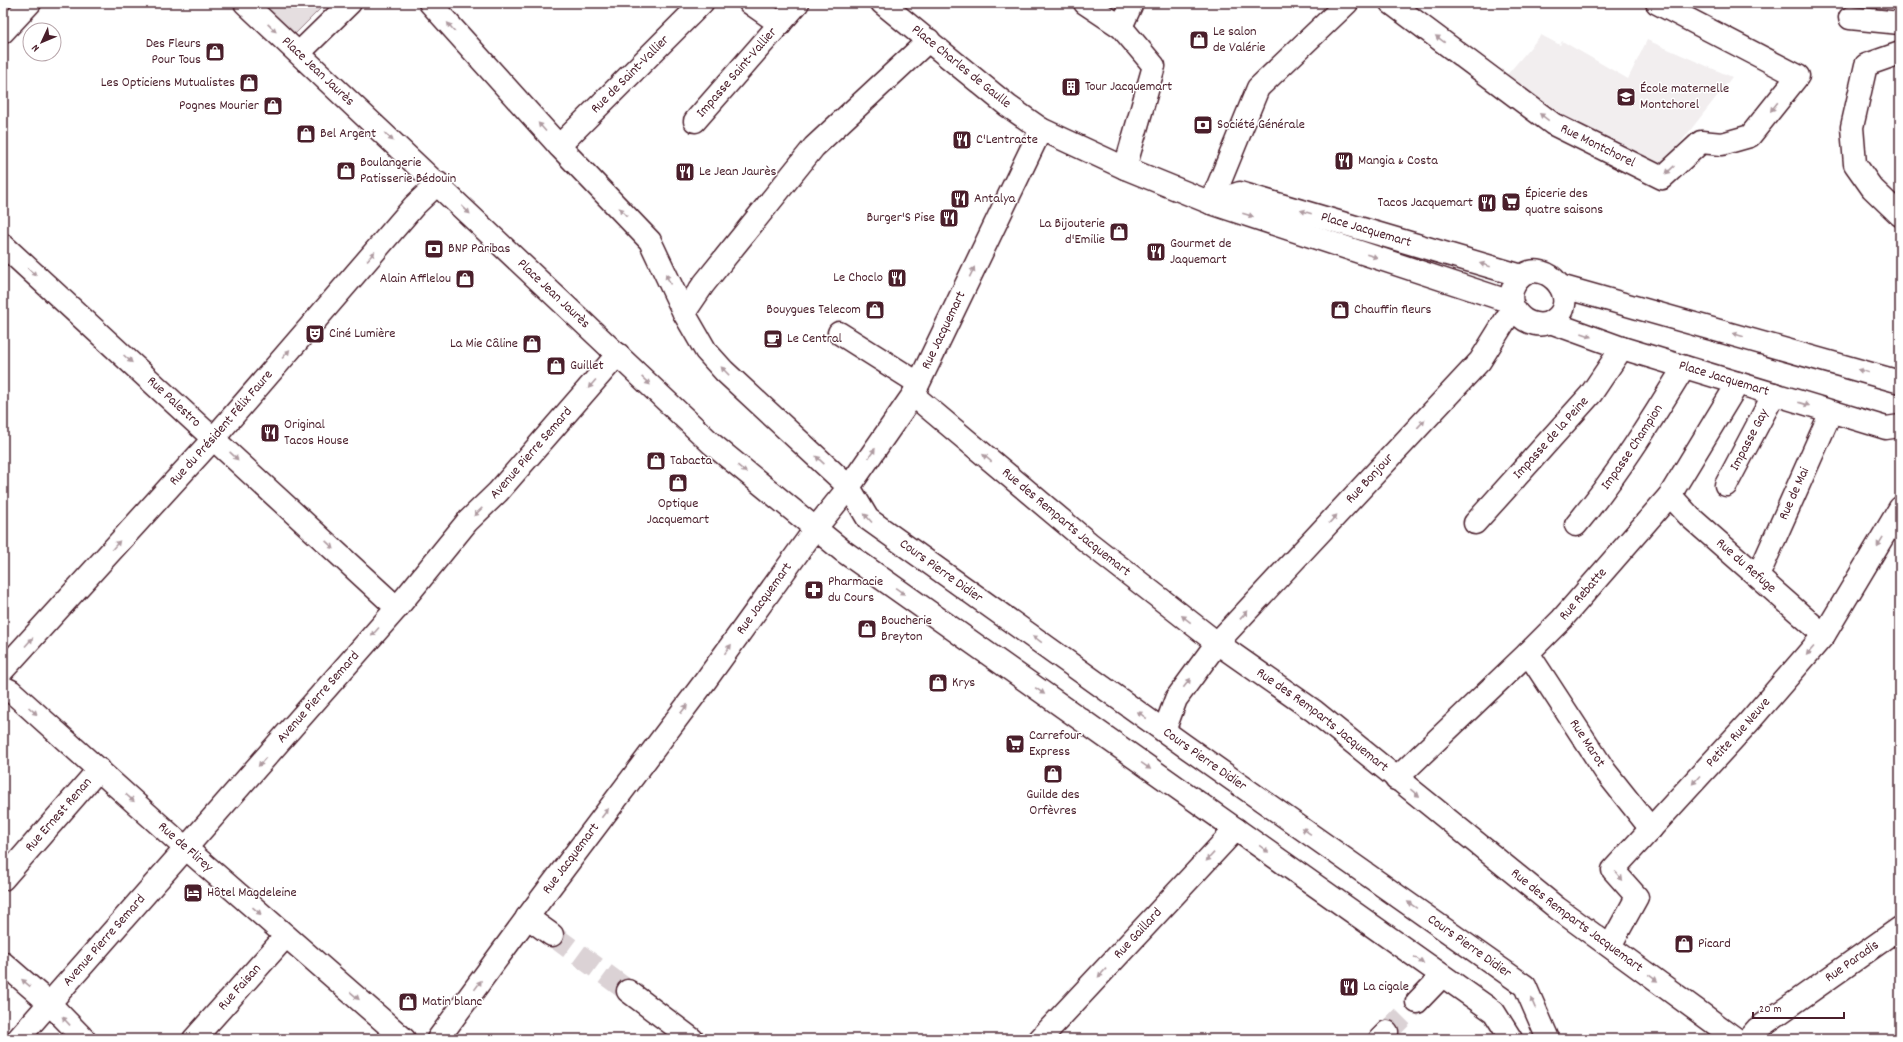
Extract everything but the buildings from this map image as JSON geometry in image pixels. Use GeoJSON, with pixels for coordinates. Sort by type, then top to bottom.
{"type":"FeatureCollection","features":[{"type":"Feature","properties":{"kind":"street"},"geometry":{"type":"LineString","coordinates":[[3,32],[30,3]]}},
{"type":"Feature","properties":{"kind":"street","name":"Place Jean Jaurès"},"geometry":{"type":"LineString","coordinates":[[246,3],[438,183],[712,444],[815,529]]}},
{"type":"Feature","properties":{"kind":"street"},"geometry":{"type":"LineString","coordinates":[[299,53],[350,3]]}},
{"type":"Feature","properties":{"kind":"street"},"geometry":{"type":"LineString","coordinates":[[430,3],[560,146],[650,241],[684,313],[706,351],[724,371],[848,487]]}},
{"type":"Feature","properties":{"kind":"street","name":"Rue de Saint-Vallier"},"geometry":{"type":"LineString","coordinates":[[560,146],[702,3]]}},
{"type":"Feature","properties":{"kind":"street"},"geometry":{"type":"LineString","coordinates":[[750,3],[780,24],[798,3]]}},
{"type":"Feature","properties":{"kind":"street","name":"Place Charles de Gaulle"},"geometry":{"type":"LineString","coordinates":[[882,3],[1008,106],[1041,129]]}},
{"type":"Feature","properties":{"kind":"street"},"geometry":{"type":"LineString","coordinates":[[1085,3],[1121,27],[1154,66],[1125,168]]}},
{"type":"Feature","properties":{"kind":"street"},"geometry":{"type":"LineString","coordinates":[[1121,27],[1132,3]]}},
{"type":"Feature","properties":{"kind":"street"},"geometry":{"type":"LineString","coordinates":[[1211,203],[1258,88],[1347,3]]}},
{"type":"Feature","properties":{"kind":"street","name":"Rue Montchorel"},"geometry":{"type":"LineString","coordinates":[[1391,3],[1553,124],[1662,178],[1701,142],[1722,144],[1750,136],[1798,76],[1657,3]]}},
{"type":"Feature","properties":{"kind":"street"},"geometry":{"type":"LineString","coordinates":[[1850,18],[1890,22]]}},
{"type":"Feature","properties":{"kind":"street","name":"Impasse Saint-Vallier"},"geometry":{"type":"LineString","coordinates":[[696,121],[780,24]]}},
{"type":"Feature","properties":{"kind":"street"},"geometry":{"type":"LineString","coordinates":[[684,313],[703,285],[814,147],[929,40]]}},
{"type":"Feature","properties":{"kind":"street"},"geometry":{"type":"LineString","coordinates":[[1900,53],[1866,65],[1852,127],[1855,164],[1872,188],[1900,215]]}},
{"type":"Feature","properties":{"kind":"street","name":"Place Jacquemart"},"geometry":{"type":"LineString","coordinates":[[1041,129],[1125,168],[1211,203],[1512,305],[1523,318],[1532,323],[1550,322],[1622,348],[1831,412],[1886,428],[1900,426]]}},
{"type":"Feature","properties":{"kind":"street","name":"Rue Jacquemart"},"geometry":{"type":"LineString","coordinates":[[438,1039],[527,917],[706,680],[815,529],[848,487],[916,389],[1041,129]]}},
{"type":"Feature","properties":{"kind":"street","name":"Rue du Président Félix Faure"},"geometry":{"type":"LineString","coordinates":[[3,670],[214,438],[409,212],[438,183]]}},
{"type":"Feature","properties":{"kind":"street","name":"Place Jacquemart"},"geometry":{"type":"LineString","coordinates":[[1211,203],[1240,192],[1522,276],[1533,272],[1543,272],[1555,280],[1560,286],[1900,382]]}},
{"type":"Feature","properties":{"kind":"street","name":"Rue Palestro"},"geometry":{"type":"LineString","coordinates":[[3,245],[397,608]]}},
{"type":"Feature","properties":{"kind":"street"},"geometry":{"type":"LineString","coordinates":[[1512,305],[1510,295],[1512,287],[1522,276]]}},
{"type":"Feature","properties":{"kind":"street"},"geometry":{"type":"LineString","coordinates":[[1550,322],[1558,316],[1564,307],[1565,296],[1560,286]]}},
{"type":"Feature","properties":{"kind":"street","name":"Rue Bonjour"},"geometry":{"type":"LineString","coordinates":[[1164,731],[1176,699],[1217,643],[1480,361],[1512,305]]}},
{"type":"Feature","properties":{"kind":"street","name":"Rue des Remparts Jacquemart"},"geometry":{"type":"LineString","coordinates":[[839,333],[916,389],[1089,543],[1217,643],[1314,711],[1557,908],[1736,1039]]}},
{"type":"Feature","properties":{"kind":"street","name":"Impasse de la Peine"},"geometry":{"type":"LineString","coordinates":[[1475,523],[1591,394],[1622,348]]}},
{"type":"Feature","properties":{"kind":"street","name":"Avenue Pierre Semard"},"geometry":{"type":"LineString","coordinates":[[18,1039],[397,608],[467,522],[498,492],[618,354]]}},
{"type":"Feature","properties":{"kind":"street","name":"Impasse Champion"},"geometry":{"type":"LineString","coordinates":[[1576,525],[1598,499],[1684,367]]}},
{"type":"Feature","properties":{"kind":"street","name":"Rue Rebatte"},"geometry":{"type":"LineString","coordinates":[[1396,779],[1528,654],[1562,619],[1670,495],[1738,383]]}},
{"type":"Feature","properties":{"kind":"street","name":"Impasse Gay"},"geometry":{"type":"LineString","coordinates":[[1726,485],[1774,394]]}},
{"type":"Feature","properties":{"kind":"street","name":"Rue de Mai"},"geometry":{"type":"LineString","coordinates":[[1758,576],[1831,412]]}},
{"type":"Feature","properties":{"kind":"street","name":"Cours Pierre Didier"},"geometry":{"type":"LineString","coordinates":[[848,487],[868,519],[1164,731],[1525,986],[1548,1039]]}},
{"type":"Feature","properties":{"kind":"street","name":"Rue du Refuge"},"geometry":{"type":"LineString","coordinates":[[1670,495],[1690,517],[1824,635]]}},
{"type":"Feature","properties":{"kind":"street","name":"Petite Rue Neuve"},"geometry":{"type":"LineString","coordinates":[[1610,946],[1637,897],[1613,870],[1748,723],[1824,635],[1900,508]]}},
{"type":"Feature","properties":{"kind":"street"},"geometry":{"type":"LineString","coordinates":[[815,529],[843,551],[1236,829],[1386,938],[1494,1012],[1511,1039]]}},
{"type":"Feature","properties":{"kind":"street","name":"Rue Marot"},"geometry":{"type":"LineString","coordinates":[[1528,654],[1606,771],[1651,829]]}},
{"type":"Feature","properties":{"kind":"street","name":"Rue de Flirey"},"geometry":{"type":"LineString","coordinates":[[3,686],[11,691],[186,848],[404,1039]]}},
{"type":"Feature","properties":{"kind":"street","name":"Rue Ernest Renan"},"geometry":{"type":"LineString","coordinates":[[3,879],[98,769]]}},
{"type":"Feature","properties":{"kind":"street","name":"Rue Gaillard"},"geometry":{"type":"LineString","coordinates":[[1040,1039],[1236,829]]}},
{"type":"Feature","properties":{"kind":"street"},"geometry":{"type":"LineString","coordinates":[[527,917],[552,935]]}},
{"type":"Feature","properties":{"kind":"street","name":"Rue Paradis"},"geometry":{"type":"LineString","coordinates":[[1748,1039],[1757,1029],[1900,928]]}},
{"type":"Feature","properties":{"kind":"street","name":"Rue Faisan"},"geometry":{"type":"LineString","coordinates":[[194,1039],[286,936]]}},
{"type":"Feature","properties":{"kind":"street"},"geometry":{"type":"LineString","coordinates":[[3,963],[49,1003],[84,1039]]}},
{"type":"Feature","properties":{"kind":"street"},"geometry":{"type":"LineString","coordinates":[[1418,1002],[1442,976]]}},
{"type":"Feature","properties":{"kind":"street"},"geometry":{"type":"LineString","coordinates":[[628,991],[692,1039]]}},
{"type":"Feature","properties":{"kind":"shaded area"},"geometry":{"type":"Polygon","coordinates":[[[258,3],[326,3],[293,36],[258,3]]]}},
{"type":"Feature","properties":{"kind":"shaded area","name":"École maternelle Montchorel"},"geometry":{"type":"Polygon","coordinates":[[[1541,35],[1560,45],[1562,41],[1628,79],[1647,40],[1732,77],[1663,165],[1562,115],[1506,76],[1541,35]]]}},
{"type":"Feature","properties":{"kind":"tunnel"},"geometry":{"type":"LineString","coordinates":[[552,935],[628,991]]}},
{"type":"Feature","properties":{"kind":"tunnel"},"geometry":{"type":"LineString","coordinates":[[1387,1032],[1417,1002]]}},
{"type":"Feature","properties":{"kind":"place","name":"Le salon de Valérie"},"geometry":{"type":"Point","coordinates":[1199,40]}},
{"type":"Feature","properties":{"kind":"place","name":"Des Fleurs Pour Tous"},"geometry":{"type":"Point","coordinates":[215,52]}},
{"type":"Feature","properties":{"kind":"place","name":"Les Opticiens Mutualistes"},"geometry":{"type":"Point","coordinates":[249,83]}},
{"type":"Feature","properties":{"kind":"place","name":"Tour Jacquemart"},"geometry":{"type":"Point","coordinates":[1071,87]}},
{"type":"Feature","properties":{"kind":"place","name":"École maternelle Montchorel"},"geometry":{"type":"Point","coordinates":[1626,97]}},
{"type":"Feature","properties":{"kind":"place","name":"Pognes Mourier"},"geometry":{"type":"Point","coordinates":[273,106]}},
{"type":"Feature","properties":{"kind":"place","name":"Société Générale"},"geometry":{"type":"Point","coordinates":[1203,125]}},
{"type":"Feature","properties":{"kind":"place","name":"Bel Argent"},"geometry":{"type":"Point","coordinates":[306,134]}},
{"type":"Feature","properties":{"kind":"place","name":"C'Lentracte"},"geometry":{"type":"Point","coordinates":[962,140]}},
{"type":"Feature","properties":{"kind":"place","name":"Mangia & Costa"},"geometry":{"type":"Point","coordinates":[1344,161]}},
{"type":"Feature","properties":{"kind":"place","name":"Boulangerie Patisserie Bédouin"},"geometry":{"type":"Point","coordinates":[346,171]}},
{"type":"Feature","properties":{"kind":"place","name":"Le Jean Jaurès"},"geometry":{"type":"Point","coordinates":[685,172]}},
{"type":"Feature","properties":{"kind":"place","name":"Antalya"},"geometry":{"type":"Point","coordinates":[960,199]}},
{"type":"Feature","properties":{"kind":"place","name":"Épicerie des quatre saisons"},"geometry":{"type":"Point","coordinates":[1511,202]}},
{"type":"Feature","properties":{"kind":"place","name":"Tacos Jacquemart"},"geometry":{"type":"Point","coordinates":[1487,203]}},
{"type":"Feature","properties":{"kind":"place","name":"Burger'S Pise"},"geometry":{"type":"Point","coordinates":[949,218]}},
{"type":"Feature","properties":{"kind":"place","name":"La Bijouterie d'Emilie"},"geometry":{"type":"Point","coordinates":[1119,232]}},
{"type":"Feature","properties":{"kind":"place","name":"BNP Paribas"},"geometry":{"type":"Point","coordinates":[434,249]}},
{"type":"Feature","properties":{"kind":"place","name":"Gourmet de Jaquemart"},"geometry":{"type":"Point","coordinates":[1156,252]}},
{"type":"Feature","properties":{"kind":"place","name":"Le Choclo"},"geometry":{"type":"Point","coordinates":[897,278]}},
{"type":"Feature","properties":{"kind":"place","name":"Alain Afflelou"},"geometry":{"type":"Point","coordinates":[465,279]}},
{"type":"Feature","properties":{"kind":"place","name":"Bouygues Telecom"},"geometry":{"type":"Point","coordinates":[875,310]}},
{"type":"Feature","properties":{"kind":"place","name":"Chauffin fleurs"},"geometry":{"type":"Point","coordinates":[1340,310]}},
{"type":"Feature","properties":{"kind":"place","name":"Ciné Lumière"},"geometry":{"type":"Point","coordinates":[315,334]}},
{"type":"Feature","properties":{"kind":"place","name":"Le Central"},"geometry":{"type":"Point","coordinates":[773,339]}},
{"type":"Feature","properties":{"kind":"place","name":"La Mie Câline"},"geometry":{"type":"Point","coordinates":[532,344]}},
{"type":"Feature","properties":{"kind":"place","name":"Guillet"},"geometry":{"type":"Point","coordinates":[556,366]}},
{"type":"Feature","properties":{"kind":"place","name":"Original Tacos House"},"geometry":{"type":"Point","coordinates":[270,433]}},
{"type":"Feature","properties":{"kind":"place","name":"Tabacta"},"geometry":{"type":"Point","coordinates":[656,461]}},
{"type":"Feature","properties":{"kind":"place","name":"Optique Jacquemart"},"geometry":{"type":"Point","coordinates":[678,483]}},
{"type":"Feature","properties":{"kind":"place","name":"Pharmacie du Cours"},"geometry":{"type":"Point","coordinates":[814,590]}},
{"type":"Feature","properties":{"kind":"place","name":"Boucherie Breyton"},"geometry":{"type":"Point","coordinates":[867,629]}},
{"type":"Feature","properties":{"kind":"place","name":"Krys"},"geometry":{"type":"Point","coordinates":[938,683]}},
{"type":"Feature","properties":{"kind":"place","name":"Carrefour Express"},"geometry":{"type":"Point","coordinates":[1015,744]}},
{"type":"Feature","properties":{"kind":"place","name":"Guilde des Orfèvres"},"geometry":{"type":"Point","coordinates":[1053,774]}},
{"type":"Feature","properties":{"kind":"place","name":"Hôtel Magdeleine"},"geometry":{"type":"Point","coordinates":[193,893]}},
{"type":"Feature","properties":{"kind":"place","name":"Picard"},"geometry":{"type":"Point","coordinates":[1684,944]}},
{"type":"Feature","properties":{"kind":"place","name":"La cigale"},"geometry":{"type":"Point","coordinates":[1349,987]}},
{"type":"Feature","properties":{"kind":"place","name":"Matin blanc"},"geometry":{"type":"Point","coordinates":[408,1002]}}]}
